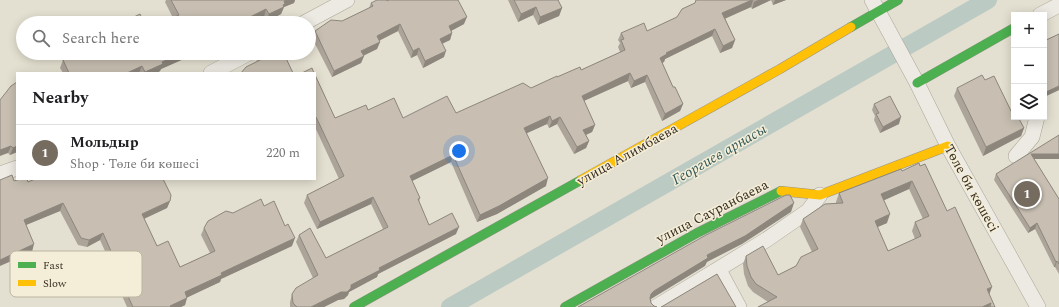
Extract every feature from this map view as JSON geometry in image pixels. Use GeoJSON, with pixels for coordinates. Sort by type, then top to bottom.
{"type":"FeatureCollection","features":[{"type":"Feature","properties":{"kind":"street"},"geometry":{"type":"LineString","coordinates":[[316,17],[347,0]]}},
{"type":"Feature","properties":{"kind":"street","name":"улица Алимбаева"},"geometry":{"type":"LineString","coordinates":[[354,307],[780,68],[876,9],[898,0]]}},
{"type":"Feature","properties":{"kind":"street"},"geometry":{"type":"LineString","coordinates":[[1046,12],[1059,5]]}},
{"type":"Feature","properties":{"kind":"street","name":"Төле би көшесі"},"geometry":{"type":"LineString","coordinates":[[876,9],[909,68],[948,146],[1034,306]]}},
{"type":"Feature","properties":{"kind":"street"},"geometry":{"type":"LineString","coordinates":[[916,83],[1011,35]]}},
{"type":"Feature","properties":{"kind":"street"},"geometry":{"type":"LineString","coordinates":[[213,72],[236,60]]}},
{"type":"Feature","properties":{"kind":"street"},"geometry":{"type":"LineString","coordinates":[[1016,156],[1032,137],[1036,120]]}},
{"type":"Feature","properties":{"kind":"street","name":"улица Сауранбаева"},"geometry":{"type":"LineString","coordinates":[[565,307],[697,233],[781,191],[803,194],[820,194],[948,146]]}},
{"type":"Feature","properties":{"kind":"street"},"geometry":{"type":"LineString","coordinates":[[0,174],[16,168]]}},
{"type":"Feature","properties":{"kind":"street"},"geometry":{"type":"LineString","coordinates":[[656,307],[766,240],[808,211],[820,194]]}},
{"type":"Feature","properties":{"kind":"street"},"geometry":{"type":"LineString","coordinates":[[719,270],[739,307]]}},
{"type":"Feature","properties":{"kind":"building"},"geometry":{"type":"Polygon","coordinates":[[[171,0],[286,0],[284,1],[284,7],[269,14],[266,9],[252,16],[177,16],[179,15],[171,0]]]}},
{"type":"Feature","properties":{"kind":"building"},"geometry":{"type":"Polygon","coordinates":[[[377,0],[458,0],[467,17],[449,26],[452,33],[440,39],[446,51],[425,61],[419,48],[413,51],[400,24],[377,36],[380,42],[361,51],[364,56],[334,71],[316,30],[331,20],[342,21],[373,6],[371,3],[377,0]]]}},
{"type":"Feature","properties":{"kind":"building"},"geometry":{"type":"Polygon","coordinates":[[[514,0],[558,0],[562,8],[540,17],[536,7],[521,14],[514,0]]]}},
{"type":"Feature","properties":{"kind":"building"},"geometry":{"type":"Polygon","coordinates":[[[696,0],[752,0],[722,13],[735,40],[723,46],[715,29],[666,53],[667,54],[660,58],[673,87],[675,87],[683,104],[665,114],[647,75],[634,81],[630,73],[582,96],[595,125],[583,130],[589,141],[577,147],[560,117],[552,121],[550,116],[524,128],[548,178],[480,215],[453,155],[410,176],[420,198],[418,199],[429,225],[452,213],[459,227],[379,268],[380,270],[351,285],[351,288],[347,292],[341,292],[311,307],[297,307],[293,303],[292,294],[296,288],[318,275],[299,235],[310,228],[326,258],[388,227],[373,197],[320,222],[307,195],[344,176],[316,117],[316,77],[335,118],[366,105],[368,110],[394,98],[403,118],[447,96],[456,113],[523,83],[531,88],[580,67],[581,70],[625,50],[621,40],[624,39],[621,33],[644,23],[647,31],[677,17],[682,9],[695,3],[696,0]]]}},
{"type":"Feature","properties":{"kind":"building"},"geometry":{"type":"Polygon","coordinates":[[[1059,34],[1059,86],[1047,92],[1047,48],[1047,40],[1059,34]]]}},
{"type":"Feature","properties":{"kind":"building"},"geometry":{"type":"Polygon","coordinates":[[[63,60],[167,60],[162,62],[163,64],[145,72],[142,66],[129,72],[69,72],[63,60]]]}},
{"type":"Feature","properties":{"kind":"building"},"geometry":{"type":"Polygon","coordinates":[[[260,60],[287,60],[293,72],[242,72],[246,67],[260,60]]]}},
{"type":"Feature","properties":{"kind":"building"},"geometry":{"type":"Polygon","coordinates":[[[312,68],[314,72],[304,72],[312,68]]]}},
{"type":"Feature","properties":{"kind":"building"},"geometry":{"type":"Polygon","coordinates":[[[982,75],[985,80],[994,76],[1011,111],[1011,120],[1020,120],[1024,128],[986,147],[957,88],[982,75]]]}},
{"type":"Feature","properties":{"kind":"building"},"geometry":{"type":"Polygon","coordinates":[[[16,83],[16,146],[13,148],[11,146],[0,150],[0,100],[11,86],[16,83]]]}},
{"type":"Feature","properties":{"kind":"building"},"geometry":{"type":"Polygon","coordinates":[[[890,96],[901,117],[883,127],[876,114],[879,113],[874,104],[890,96]]]}},
{"type":"Feature","properties":{"kind":"building"},"geometry":{"type":"Polygon","coordinates":[[[1059,135],[1059,154],[1031,154],[1059,199],[1059,264],[1057,261],[1056,262],[1037,223],[1030,228],[996,174],[1059,135]]]}},
{"type":"Feature","properties":{"kind":"building"},"geometry":{"type":"Polygon","coordinates":[[[919,163],[920,166],[925,164],[947,211],[955,207],[992,287],[987,289],[995,307],[990,307],[991,303],[982,307],[758,307],[777,297],[756,284],[751,277],[747,266],[746,256],[763,246],[778,275],[796,266],[801,257],[818,249],[803,219],[825,204],[843,203],[839,193],[901,169],[902,171],[919,163]],[[912,181],[881,194],[890,214],[875,221],[888,251],[921,236],[915,222],[929,216],[912,181]]]}},
{"type":"Feature","properties":{"kind":"building"},"geometry":{"type":"Polygon","coordinates":[[[12,175],[14,181],[27,180],[28,182],[33,180],[164,180],[171,195],[170,201],[142,214],[157,246],[168,241],[180,267],[215,251],[204,228],[208,221],[226,211],[233,213],[261,199],[264,206],[274,201],[285,226],[288,224],[295,238],[185,292],[187,298],[170,306],[171,307],[133,307],[128,297],[142,297],[142,251],[111,251],[103,233],[89,240],[81,238],[63,203],[24,220],[34,244],[19,251],[10,251],[10,255],[0,260],[0,180],[12,175]]]}},
{"type":"Feature","properties":{"kind":"building"},"geometry":{"type":"Polygon","coordinates":[[[786,195],[790,195],[794,203],[745,236],[707,255],[708,258],[654,291],[650,298],[651,303],[657,307],[578,307],[706,235],[786,195]]]}},
{"type":"Feature","properties":{"kind":"building"},"geometry":{"type":"Polygon","coordinates":[[[717,274],[736,307],[661,307],[663,306],[717,274]]]}},
{"type":"Feature","properties":{"kind":"waterway","name":"Георгиев арнасы"},"geometry":{"type":"LineString","coordinates":[[450,307],[988,0]]}},
{"type":"Feature","properties":{"kind":"traffic: fast"},"geometry":{"type":"LineString","coordinates":[[851,27],[898,0]]}},
{"type":"Feature","properties":{"kind":"traffic: fast"},"geometry":{"type":"LineString","coordinates":[[917,83],[1011,30]]}},
{"type":"Feature","properties":{"kind":"traffic: fast"},"geometry":{"type":"LineString","coordinates":[[354,307],[581,180]]}},
{"type":"Feature","properties":{"kind":"traffic: fast"},"geometry":{"type":"LineString","coordinates":[[565,307],[697,233],[781,191]]}},
{"type":"Feature","properties":{"kind":"traffic: slow"},"geometry":{"type":"LineString","coordinates":[[581,180],[780,69],[851,27]]}},
{"type":"Feature","properties":{"kind":"traffic: slow"},"geometry":{"type":"LineString","coordinates":[[781,191],[820,195],[948,146]]}},
{"type":"Feature","properties":{"kind":"place","name":"Мольдыр"},"geometry":{"type":"Point","coordinates":[1027,194]}}]}
